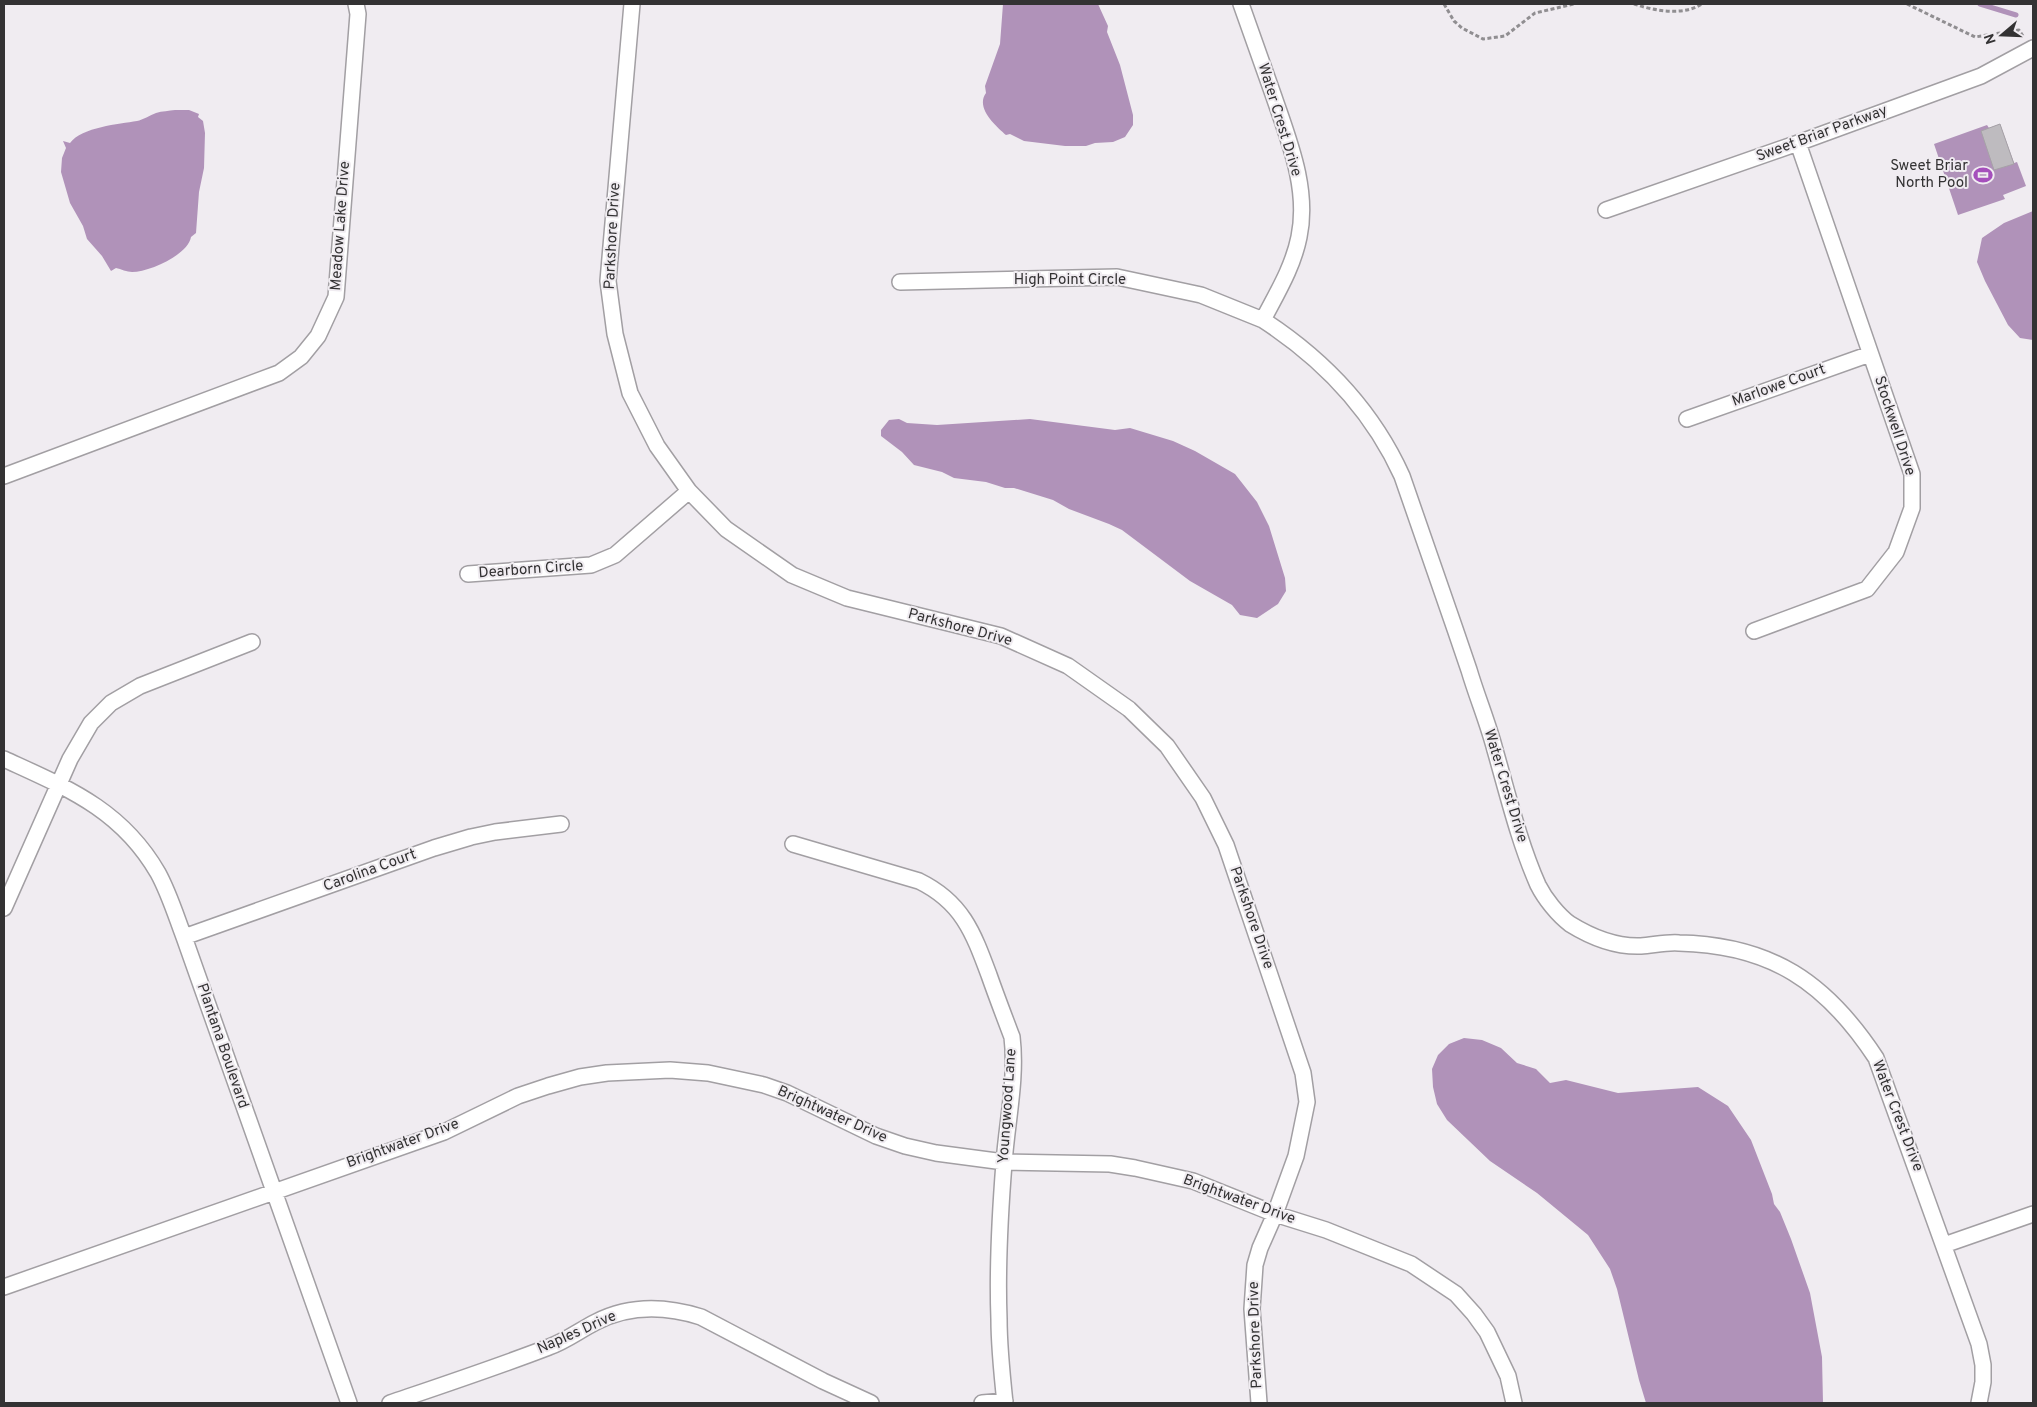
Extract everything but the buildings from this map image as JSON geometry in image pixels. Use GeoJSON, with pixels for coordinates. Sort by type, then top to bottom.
{"type":"FeatureCollection","features":[{"type":"Feature","properties":{"kind":"street","name":"Meadow Lake Drive"},"geometry":{"type":"LineString","coordinates":[[4,476],[279,373],[301,357],[318,336],[336,297],[358,14],[356,4]]}},
{"type":"Feature","properties":{"kind":"street","name":"Parkshore Drive"},"geometry":{"type":"LineString","coordinates":[[632,4],[608,281],[616,334],[630,393],[657,446],[689,491],[726,529],[792,575],[847,598],[1001,636],[1068,666],[1129,709],[1167,746],[1203,798],[1226,845],[1303,1073],[1307,1102],[1296,1156],[1275,1214],[1260,1248],[1252,1289],[1254,1352],[1259,1403]]}},
{"type":"Feature","properties":{"kind":"street","name":"Water Crest Drive"},"geometry":{"type":"LineString","coordinates":[[1241,4],[1292,150],[1299,181],[1301,204],[1300,235],[1292,264],[1263,320],[1286,335],[1344,386],[1392,455],[1402,476],[1458,638],[1495,750],[1503,785],[1539,887],[1550,904],[1569,923],[1609,942],[1639,946],[1677,942],[1716,945],[1741,950],[1782,966],[1818,989],[1841,1011],[1876,1058],[1979,1344],[1983,1364],[1983,1382],[1979,1403]]}},
{"type":"Feature","properties":{"kind":"street","name":"Sweet Briar Parkway"},"geometry":{"type":"LineString","coordinates":[[1606,210],[1798,143],[1981,76],[2033,48]]}},
{"type":"Feature","properties":{"kind":"street","name":"Stockwell Drive"},"geometry":{"type":"LineString","coordinates":[[1754,631],[1867,589],[1896,552],[1912,508],[1912,474],[1798,143]]}},
{"type":"Feature","properties":{"kind":"street","name":"High Point Circle"},"geometry":{"type":"LineString","coordinates":[[900,282],[1117,278],[1201,295],[1263,320]]}},
{"type":"Feature","properties":{"kind":"street","name":"Marlowe Court"},"geometry":{"type":"LineString","coordinates":[[1687,419],[1870,354]]}},
{"type":"Feature","properties":{"kind":"street","name":"Dearborn Circle"},"geometry":{"type":"LineString","coordinates":[[468,574],[592,565],[615,555],[689,491]]}},
{"type":"Feature","properties":{"kind":"street"},"geometry":{"type":"LineString","coordinates":[[4,908],[70,759],[92,724],[111,703],[140,686],[252,642]]}},
{"type":"Feature","properties":{"kind":"street","name":"Plantana Boulevard"},"geometry":{"type":"LineString","coordinates":[[4,759],[81,796],[100,809],[117,822],[135,841],[158,875],[184,937],[349,1403]]}},
{"type":"Feature","properties":{"kind":"street","name":"Carolina Court"},"geometry":{"type":"LineString","coordinates":[[184,937],[462,840],[495,832],[561,824]]}},
{"type":"Feature","properties":{"kind":"street","name":"Youngwood Lane"},"geometry":{"type":"LineString","coordinates":[[793,844],[919,882],[936,890],[963,916],[975,937],[1012,1037],[1013,1068],[1004,1162],[998,1318],[1005,1402]]}},
{"type":"Feature","properties":{"kind":"street","name":"Brightwater Drive"},"geometry":{"type":"LineString","coordinates":[[4,1287],[444,1132],[525,1093],[580,1077],[639,1070],[708,1073],[764,1085],[787,1093],[876,1136],[905,1146],[936,1153],[1004,1162],[1110,1164],[1193,1181],[1275,1214],[1326,1230],[1411,1264],[1456,1294],[1474,1314],[1487,1332],[1508,1376],[1514,1403]]}},
{"type":"Feature","properties":{"kind":"street"},"geometry":{"type":"LineString","coordinates":[[1944,1245],[2033,1214]]}},
{"type":"Feature","properties":{"kind":"street","name":"Naples Drive"},"geometry":{"type":"LineString","coordinates":[[390,1403],[550,1346],[606,1317],[642,1309],[662,1308],[701,1316],[823,1381],[871,1403]]}},
{"type":"Feature","properties":{"kind":"street"},"geometry":{"type":"LineString","coordinates":[[982,1403],[1005,1402]]}},
{"type":"Feature","properties":{"kind":"path"},"geometry":{"type":"LineString","coordinates":[[1444,4],[1454,21],[1462,28],[1483,39],[1505,36],[1535,13],[1574,4]]}},
{"type":"Feature","properties":{"kind":"path"},"geometry":{"type":"LineString","coordinates":[[1634,4],[1650,8],[1680,11],[1692,9],[1702,4]]}},
{"type":"Feature","properties":{"kind":"path"},"geometry":{"type":"LineString","coordinates":[[1907,4],[1975,37],[2019,30],[2033,48]]}},
{"type":"Feature","properties":{"kind":"shaded area"},"geometry":{"type":"Polygon","coordinates":[[[1003,4],[1098,4],[1108,26],[1107,32],[1120,65],[1133,115],[1133,125],[1125,137],[1113,142],[1095,143],[1086,146],[1065,146],[1024,141],[1010,134],[1006,135],[992,122],[985,111],[983,99],[986,93],[985,86],[1000,44],[1003,4]]]}},
{"type":"Feature","properties":{"kind":"shaded area"},"geometry":{"type":"Polygon","coordinates":[[[189,110],[199,114],[198,117],[203,121],[205,133],[204,168],[199,192],[196,233],[191,237],[183,250],[157,266],[130,272],[116,268],[111,271],[102,256],[87,239],[83,226],[70,203],[61,172],[62,158],[66,148],[63,141],[70,143],[83,133],[92,130],[142,120],[156,113],[189,110]]]}},
{"type":"Feature","properties":{"kind":"shaded area","name":"Sweet Briar North Pool"},"geometry":{"type":"Polygon","coordinates":[[[2000,124],[2014,163],[2017,162],[2026,186],[2003,195],[2005,199],[1958,215],[1934,144],[1987,125],[1989,128],[2000,124]]]}},
{"type":"Feature","properties":{"kind":"shaded area"},"geometry":{"type":"Polygon","coordinates":[[[2033,211],[2033,340],[2020,338],[2008,325],[1977,262],[1982,238],[2004,223],[2033,211]]]}},
{"type":"Feature","properties":{"kind":"shaded area"},"geometry":{"type":"Polygon","coordinates":[[[899,419],[907,423],[937,425],[1030,419],[1115,430],[1130,428],[1173,441],[1195,451],[1235,474],[1257,502],[1269,526],[1285,578],[1286,591],[1278,604],[1257,618],[1240,615],[1232,605],[1190,581],[1122,530],[1109,524],[1069,509],[1053,500],[1014,488],[954,478],[942,472],[914,465],[902,452],[881,436],[881,430],[889,420],[899,419]]]}},
{"type":"Feature","properties":{"kind":"shaded area"},"geometry":{"type":"Polygon","coordinates":[[[1464,1038],[1482,1040],[1501,1048],[1517,1063],[1536,1069],[1550,1083],[1566,1080],[1618,1093],[1698,1087],[1728,1106],[1751,1140],[1774,1204],[1780,1212],[1791,1239],[1810,1293],[1822,1357],[1823,1403],[1646,1403],[1617,1289],[1610,1269],[1588,1235],[1537,1193],[1490,1161],[1447,1120],[1437,1104],[1433,1087],[1432,1069],[1438,1055],[1449,1044],[1464,1038]]]}},
{"type":"Feature","properties":{"kind":"waterway"},"geometry":{"type":"LineString","coordinates":[[1980,4],[2016,15]]}},
{"type":"Feature","properties":{"kind":"place","name":"Sweet Briar North Pool"},"geometry":{"type":"Point","coordinates":[1983,175]}}]}
